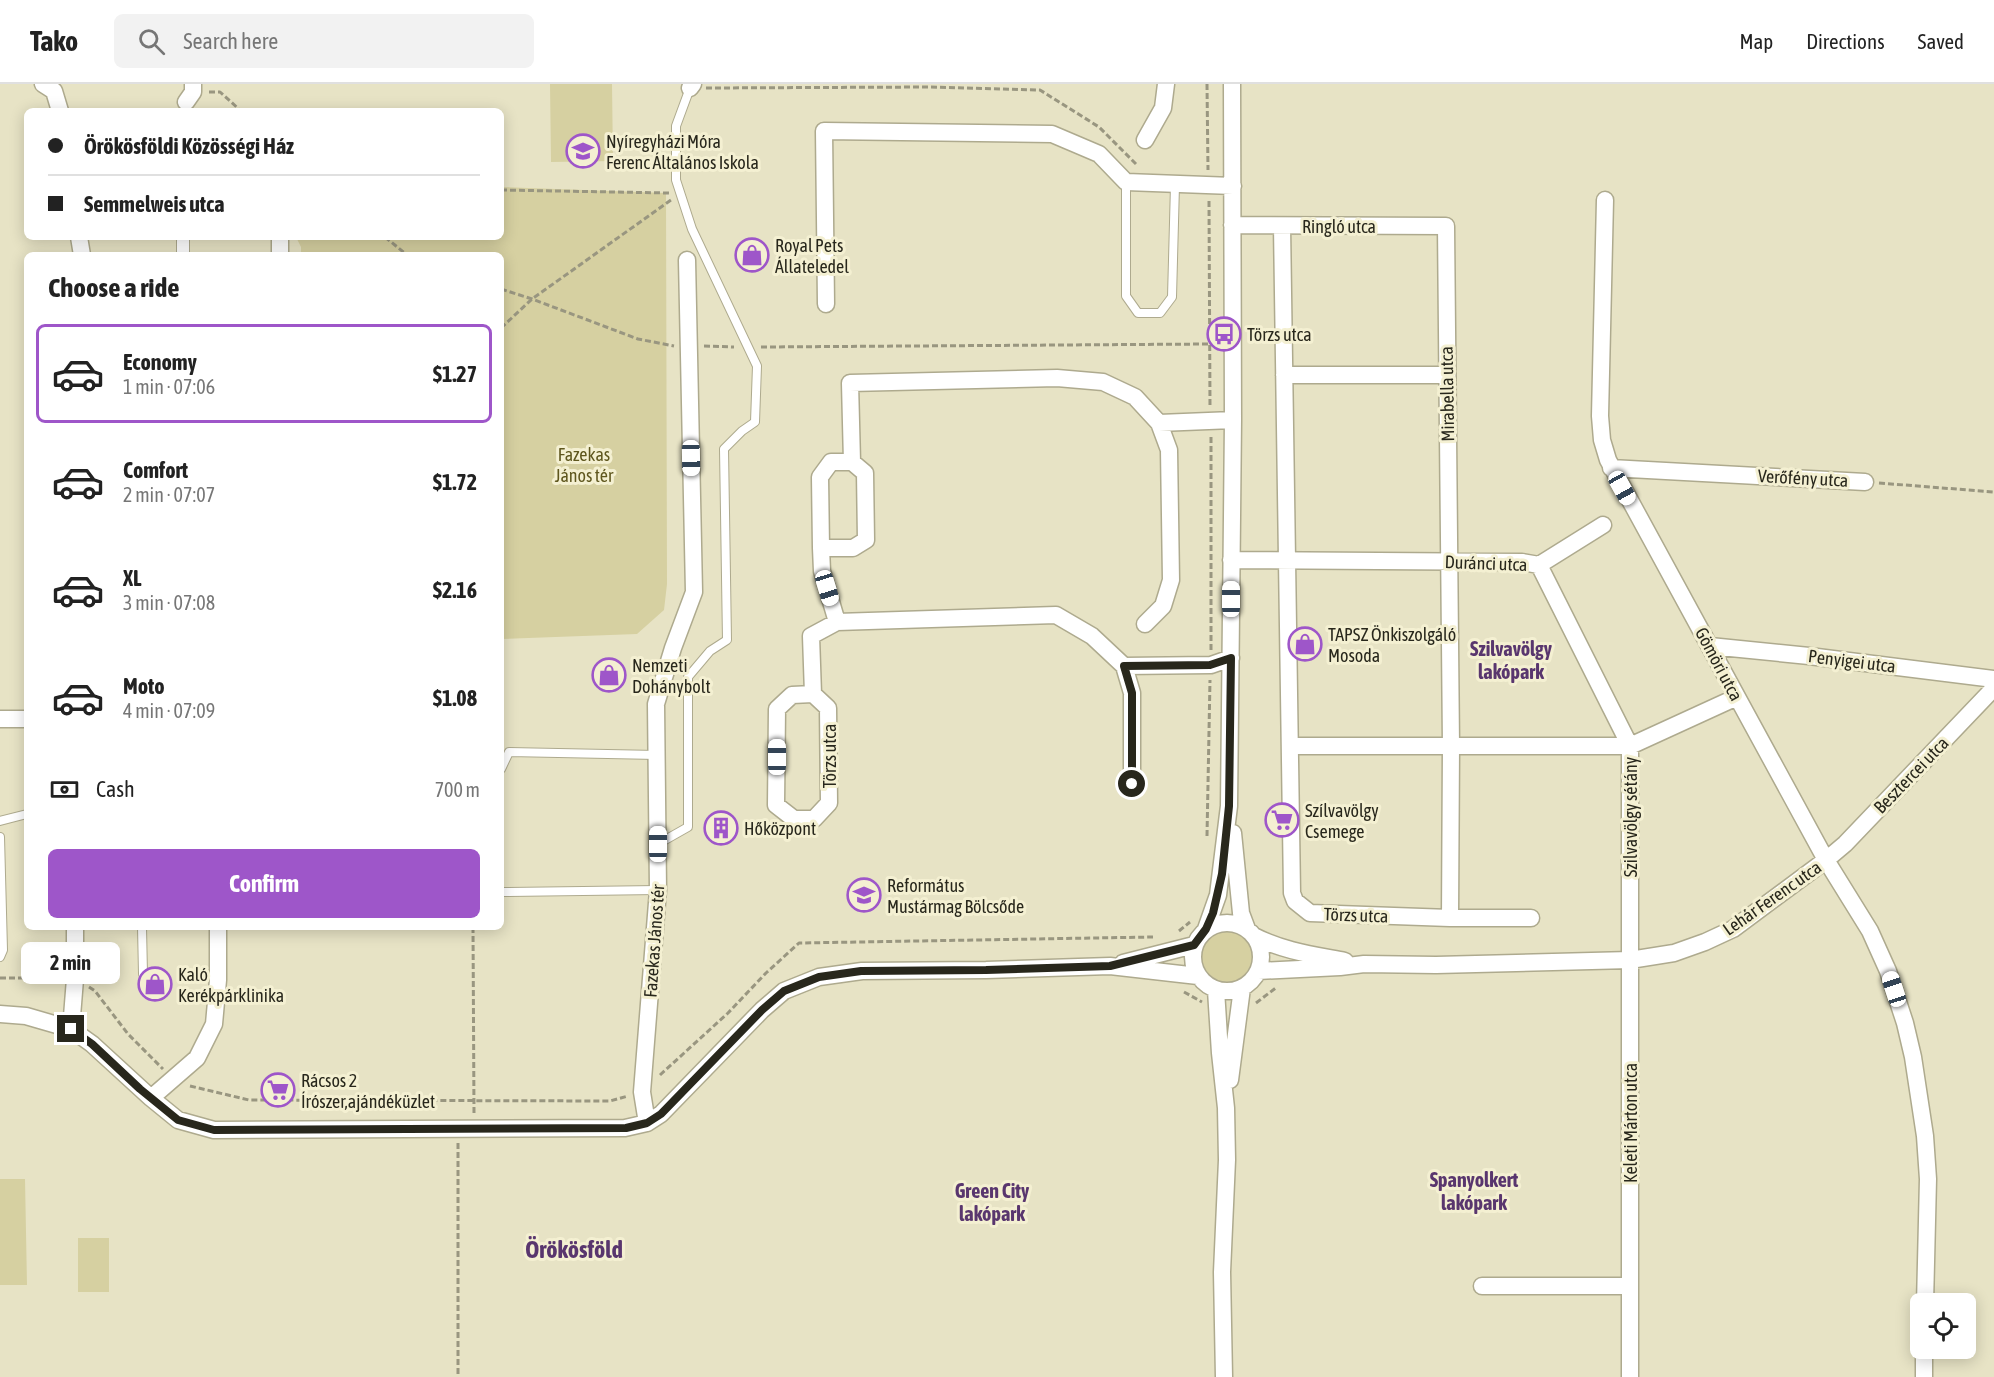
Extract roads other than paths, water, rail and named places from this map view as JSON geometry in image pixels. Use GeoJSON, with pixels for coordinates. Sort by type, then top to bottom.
{"type":"FeatureCollection","features":[{"type":"Feature","properties":{"kind":"street"},"geometry":{"type":"LineString","coordinates":[[43,84],[54,91],[59,108]]}},
{"type":"Feature","properties":{"kind":"street"},"geometry":{"type":"LineString","coordinates":[[1145,140],[1163,108],[1166,84]]}},
{"type":"Feature","properties":{"kind":"street"},"geometry":{"type":"LineString","coordinates":[[1229,806],[1236,851],[1241,913],[1258,942],[1262,957],[1252,981],[1242,988],[1225,992],[1206,985],[1198,976],[1192,961],[1194,945],[1206,929],[1218,895],[1229,806],[1233,420],[1232,84]]}},
{"type":"Feature","properties":{"kind":"street"},"geometry":{"type":"LineString","coordinates":[[826,304],[824,131],[1052,134],[1099,154],[1126,182],[1175,185],[1208,178],[1233,186]]}},
{"type":"Feature","properties":{"kind":"street","name":"Gömöri utca"},"geometry":{"type":"LineString","coordinates":[[1605,200],[1600,416],[1602,440],[1611,468],[1826,860]]}},
{"type":"Feature","properties":{"kind":"street","name":"Ringló utca"},"geometry":{"type":"LineString","coordinates":[[1233,225],[1446,226]]}},
{"type":"Feature","properties":{"kind":"street","name":"Törzs utca"},"geometry":{"type":"LineString","coordinates":[[1282,226],[1292,893],[1295,901],[1310,913],[1450,918]]}},
{"type":"Feature","properties":{"kind":"street","name":"Mirabella utca"},"geometry":{"type":"LineString","coordinates":[[1446,226],[1451,746]]}},
{"type":"Feature","properties":{"kind":"street","name":"Fazekas János tér"},"geometry":{"type":"LineString","coordinates":[[647,1123],[642,1092],[658,890],[657,704],[673,648],[694,592],[687,260]]}},
{"type":"Feature","properties":{"kind":"street"},"geometry":{"type":"LineString","coordinates":[[1284,375],[1447,375]]}},
{"type":"Feature","properties":{"kind":"street"},"geometry":{"type":"LineString","coordinates":[[852,462],[850,383],[1057,378],[1103,382],[1135,397],[1159,423],[1169,450],[1171,580],[1163,606],[1145,624]]}},
{"type":"Feature","properties":{"kind":"street"},"geometry":{"type":"LineString","coordinates":[[1159,423],[1233,420]]}},
{"type":"Feature","properties":{"kind":"street"},"geometry":{"type":"LineString","coordinates":[[821,548],[853,548],[866,540],[865,473],[852,462],[831,462],[820,477],[821,548],[822,571],[837,622]]}},
{"type":"Feature","properties":{"kind":"street","name":"Verőfény utca"},"geometry":{"type":"LineString","coordinates":[[1611,468],[1865,482]]}},
{"type":"Feature","properties":{"kind":"street"},"geometry":{"type":"LineString","coordinates":[[1539,565],[1603,525]]}},
{"type":"Feature","properties":{"kind":"street","name":"Duránci utca"},"geometry":{"type":"LineString","coordinates":[[1231,560],[1521,562],[1539,565],[1630,746]]}},
{"type":"Feature","properties":{"kind":"street"},"geometry":{"type":"LineString","coordinates":[[813,694],[811,636],[837,622],[1056,615],[1092,636],[1124,666],[1132,693],[1132,784]]}},
{"type":"Feature","properties":{"kind":"street","name":"Penyigei utca"},"geometry":{"type":"LineString","coordinates":[[1710,646],[1994,679]]}},
{"type":"Feature","properties":{"kind":"street"},"geometry":{"type":"LineString","coordinates":[[1124,666],[1210,665],[1231,658]]}},
{"type":"Feature","properties":{"kind":"street","name":"Besztercei utca"},"geometry":{"type":"LineString","coordinates":[[1826,860],[1845,844],[1994,687]]}},
{"type":"Feature","properties":{"kind":"street","name":"Törzs utca"},"geometry":{"type":"LineString","coordinates":[[813,694],[828,708],[829,803],[814,819],[794,819],[776,805],[777,709],[792,695],[813,694]]}},
{"type":"Feature","properties":{"kind":"street"},"geometry":{"type":"LineString","coordinates":[[1630,746],[1737,697]]}},
{"type":"Feature","properties":{"kind":"street"},"geometry":{"type":"LineString","coordinates":[[0,719],[24,719]]}},
{"type":"Feature","properties":{"kind":"street","name":"Szilvavölgy sétány"},"geometry":{"type":"LineString","coordinates":[[1290,746],[1630,746],[1630,960]]}},
{"type":"Feature","properties":{"kind":"street"},"geometry":{"type":"LineString","coordinates":[[1451,746],[1450,918],[1531,918]]}},
{"type":"Feature","properties":{"kind":"street","name":"Lehár Ferenc utca"},"geometry":{"type":"LineString","coordinates":[[1251,933],[1272,945],[1292,951],[1364,964],[1436,965],[1630,960],[1674,953],[1733,929],[1826,860],[1870,931],[1888,971],[1905,1023],[1913,1057],[1925,1136],[1928,1179],[1925,1293]]}},
{"type":"Feature","properties":{"kind":"street"},"geometry":{"type":"LineString","coordinates":[[1206,929],[1214,925],[1231,923],[1251,933]]}},
{"type":"Feature","properties":{"kind":"street"},"geometry":{"type":"LineString","coordinates":[[71,1029],[75,979],[75,930]]}},
{"type":"Feature","properties":{"kind":"street"},"geometry":{"type":"LineString","coordinates":[[151,1098],[197,1058],[214,1024],[218,980],[218,930]]}},
{"type":"Feature","properties":{"kind":"street"},"geometry":{"type":"LineString","coordinates":[[1110,966],[1194,945]]}},
{"type":"Feature","properties":{"kind":"street","name":"Keleti Márton utca"},"geometry":{"type":"LineString","coordinates":[[1630,960],[1630,1377]]}},
{"type":"Feature","properties":{"kind":"street","name":"Lehár Ferenc utca"},"geometry":{"type":"LineString","coordinates":[[1258,971],[1340,968],[1364,964]]}},
{"type":"Feature","properties":{"kind":"street"},"geometry":{"type":"LineString","coordinates":[[0,1014],[26,1016],[71,1029],[92,1044],[178,1120],[214,1130],[626,1128],[647,1123],[661,1114],[762,1010],[784,991],[819,977],[861,971],[1110,966],[1198,976]]}},
{"type":"Feature","properties":{"kind":"street"},"geometry":{"type":"LineString","coordinates":[[1226,1108],[1242,988]]}},
{"type":"Feature","properties":{"kind":"street"},"geometry":{"type":"LineString","coordinates":[[1216,990],[1226,1108],[1227,1160],[1222,1272],[1223,1376]]}},
{"type":"Feature","properties":{"kind":"street"},"geometry":{"type":"LineString","coordinates":[[1482,1286],[1629,1286]]}},
{"type":"Feature","properties":{"kind":"street"},"geometry":{"type":"LineString","coordinates":[[1924,1359],[1924,1377]]}},
{"type":"Feature","properties":{"kind":"lane"},"geometry":{"type":"LineString","coordinates":[[658,844],[688,826],[688,677],[710,651],[727,640],[724,449],[755,422],[757,366],[692,229],[676,180],[676,126],[691,86]]}},
{"type":"Feature","properties":{"kind":"lane"},"geometry":{"type":"LineString","coordinates":[[1126,182],[1126,296],[1138,313],[1160,313],[1172,297],[1175,185]]}},
{"type":"Feature","properties":{"kind":"lane"},"geometry":{"type":"LineString","coordinates":[[504,763],[509,752],[657,755]]}},
{"type":"Feature","properties":{"kind":"lane"},"geometry":{"type":"LineString","coordinates":[[0,821],[24,815]]}},
{"type":"Feature","properties":{"kind":"lane"},"geometry":{"type":"LineString","coordinates":[[0,837],[1,952]]}},
{"type":"Feature","properties":{"kind":"lane"},"geometry":{"type":"LineString","coordinates":[[504,892],[658,890]]}},
{"type":"Feature","properties":{"kind":"lane"},"geometry":{"type":"LineString","coordinates":[[142,930],[143,974]]}},
{"type":"Feature","properties":{"kind":"place","name":"Nyíregyházi Móra Ferenc Általános Iskola"},"geometry":{"type":"Point","coordinates":[583,151]}},
{"type":"Feature","properties":{"kind":"place","name":"Royal Pets Állateledel"},"geometry":{"type":"Point","coordinates":[752,255]}},
{"type":"Feature","properties":{"kind":"place","name":"Törzs utca"},"geometry":{"type":"Point","coordinates":[1224,334]}},
{"type":"Feature","properties":{"kind":"place","name":"TAPSZ Önkiszolgáló Mosoda"},"geometry":{"type":"Point","coordinates":[1305,644]}},
{"type":"Feature","properties":{"kind":"place","name":"Nemzeti Dohánybolt"},"geometry":{"type":"Point","coordinates":[609,675]}},
{"type":"Feature","properties":{"kind":"place","name":"Szílvavölgy Csemege"},"geometry":{"type":"Point","coordinates":[1282,820]}},
{"type":"Feature","properties":{"kind":"place","name":"Hőközpont"},"geometry":{"type":"Point","coordinates":[721,828]}},
{"type":"Feature","properties":{"kind":"place","name":"Református Mustármag Bölcsőde"},"geometry":{"type":"Point","coordinates":[864,895]}},
{"type":"Feature","properties":{"kind":"place","name":"Kaló Kerékpárklinika"},"geometry":{"type":"Point","coordinates":[155,984]}},
{"type":"Feature","properties":{"kind":"place","name":"Rácsos 2 Írószer,ajándéküzlet"},"geometry":{"type":"Point","coordinates":[278,1090]}},
{"type":"Feature","properties":{"kind":"district","name":"Szilvavölgy lakópark"},"geometry":{"type":"Point","coordinates":[1511,660]}},
{"type":"Feature","properties":{"kind":"district","name":"Spanyolkert lakópark"},"geometry":{"type":"Point","coordinates":[1474,1190]}},
{"type":"Feature","properties":{"kind":"district","name":"Green City lakópark"},"geometry":{"type":"Point","coordinates":[992,1202]}},
{"type":"Feature","properties":{"kind":"district","name":"Örökösföld"},"geometry":{"type":"Point","coordinates":[574,1249]}}]}
